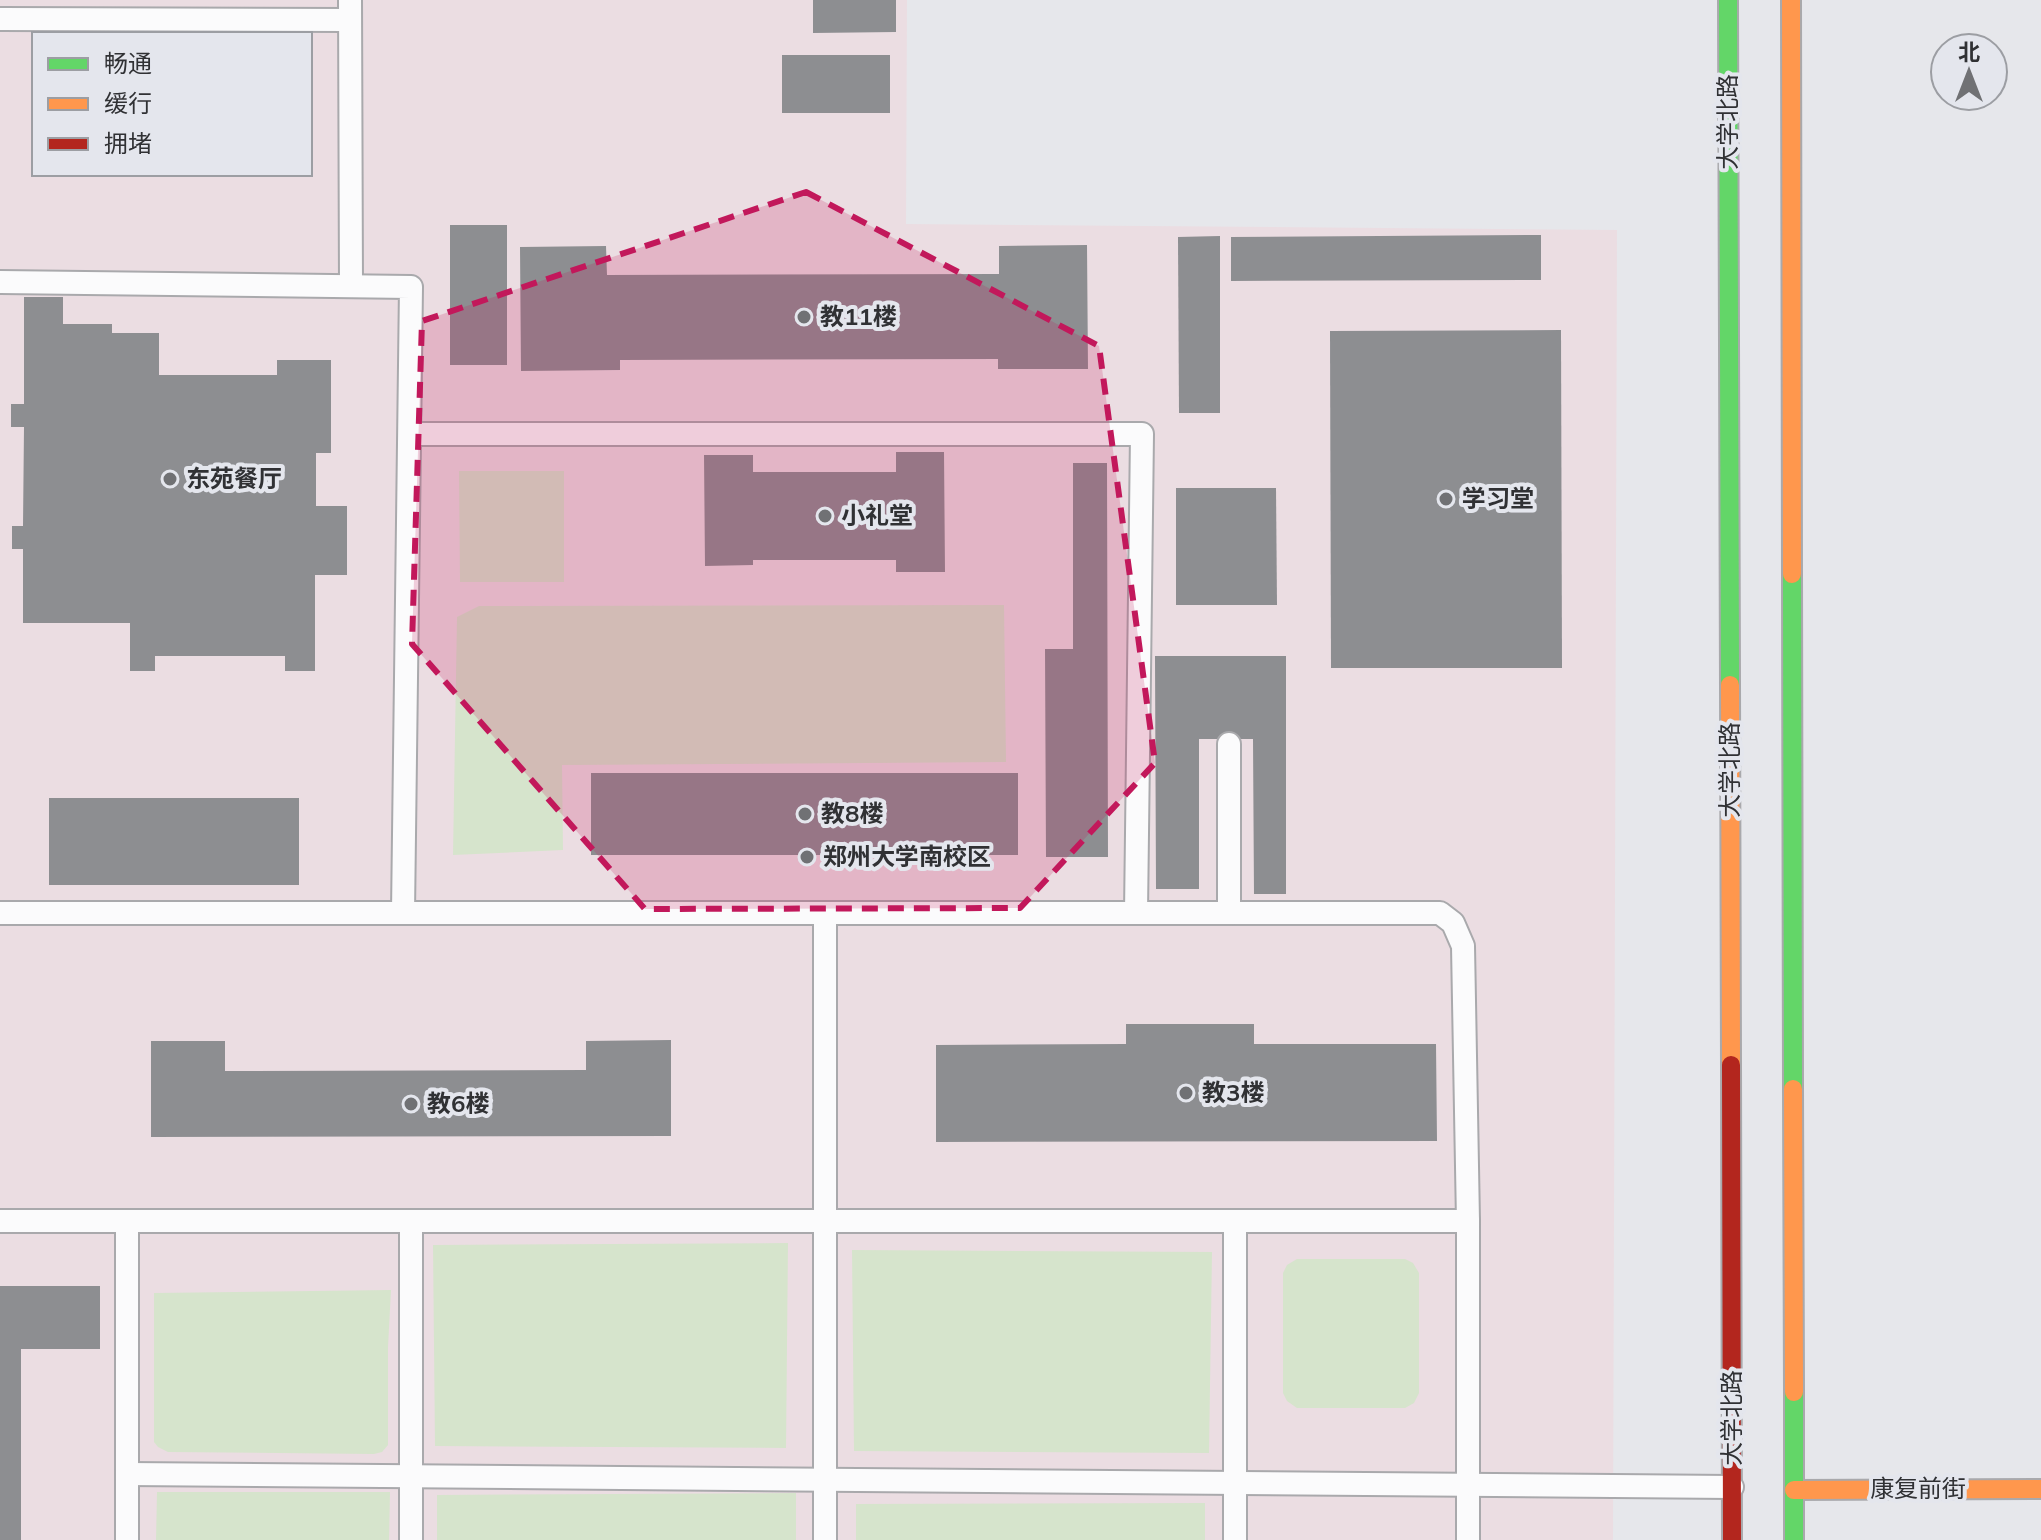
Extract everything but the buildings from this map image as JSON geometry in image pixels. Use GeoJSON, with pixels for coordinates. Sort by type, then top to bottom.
{"type":"FeatureCollection","features":[{"type":"Feature","properties":{"kind":"main road","name":"大学北路"},"geometry":{"type":"LineString","coordinates":[[1728,0],[1732,1540]]}},
{"type":"Feature","properties":{"kind":"main road"},"geometry":{"type":"LineString","coordinates":[[1791,0],[1794,1540]]}},
{"type":"Feature","properties":{"kind":"main road","name":"康复前街"},"geometry":{"type":"LineString","coordinates":[[1794,1490],[2041,1489]]}},
{"type":"Feature","properties":{"kind":"lane"},"geometry":{"type":"LineString","coordinates":[[0,19],[350,10],[351,286]]}},
{"type":"Feature","properties":{"kind":"lane"},"geometry":{"type":"LineString","coordinates":[[0,282],[411,287],[403,913]]}},
{"type":"Feature","properties":{"kind":"lane"},"geometry":{"type":"LineString","coordinates":[[410,434],[1142,434],[1136,913]]}},
{"type":"Feature","properties":{"kind":"lane"},"geometry":{"type":"LineString","coordinates":[[1229,744],[1229,913]]}},
{"type":"Feature","properties":{"kind":"lane"},"geometry":{"type":"LineString","coordinates":[[0,913],[1440,913],[1453,923],[1463,946],[1468,1221],[1468,1540]]}},
{"type":"Feature","properties":{"kind":"lane"},"geometry":{"type":"LineString","coordinates":[[825,913],[825,1540]]}},
{"type":"Feature","properties":{"kind":"lane"},"geometry":{"type":"LineString","coordinates":[[0,1221],[1468,1221]]}},
{"type":"Feature","properties":{"kind":"lane"},"geometry":{"type":"LineString","coordinates":[[127,1221],[127,1540]]}},
{"type":"Feature","properties":{"kind":"lane"},"geometry":{"type":"LineString","coordinates":[[411,1221],[411,1540]]}},
{"type":"Feature","properties":{"kind":"lane"},"geometry":{"type":"LineString","coordinates":[[1235,1221],[1235,1540]]}},
{"type":"Feature","properties":{"kind":"lane"},"geometry":{"type":"LineString","coordinates":[[127,1474],[1732,1487]]}},
{"type":"Feature","properties":{"kind":"highlighted area"},"geometry":{"type":"Polygon","coordinates":[[[806,192],[1099,346],[1155,763],[1020,908],[645,909],[412,644],[422,321],[806,192]]]}},
{"type":"Feature","properties":{"kind":"shaded area","name":"郑州大学南校区"},"geometry":{"type":"Polygon","coordinates":[[[0,0],[907,0],[906,224],[1617,230],[1613,1540],[0,1540],[0,0]]]}},
{"type":"Feature","properties":{"kind":"green space"},"geometry":{"type":"Polygon","coordinates":[[[459,471],[564,471],[564,582],[460,582],[459,471]]]}},
{"type":"Feature","properties":{"kind":"green space"},"geometry":{"type":"Polygon","coordinates":[[[1004,605],[1006,762],[562,765],[563,850],[453,855],[457,617],[479,606],[1004,605]]]}},
{"type":"Feature","properties":{"kind":"green space"},"geometry":{"type":"Polygon","coordinates":[[[788,1243],[786,1448],[435,1446],[433,1245],[788,1243]]]}},
{"type":"Feature","properties":{"kind":"green space"},"geometry":{"type":"Polygon","coordinates":[[[852,1250],[1212,1252],[1209,1453],[854,1451],[852,1250]]]}},
{"type":"Feature","properties":{"kind":"green space"},"geometry":{"type":"Polygon","coordinates":[[[1297,1259],[1405,1259],[1413,1263],[1419,1273],[1419,1393],[1414,1403],[1405,1408],[1297,1408],[1287,1401],[1283,1393],[1283,1273],[1287,1265],[1297,1259]]]}},
{"type":"Feature","properties":{"kind":"green space"},"geometry":{"type":"Polygon","coordinates":[[[391,1290],[388,1445],[382,1452],[168,1452],[154,1442],[154,1293],[391,1290]]]}},
{"type":"Feature","properties":{"kind":"green space"},"geometry":{"type":"Polygon","coordinates":[[[157,1492],[390,1492],[389,1540],[156,1540],[157,1492]]]}},
{"type":"Feature","properties":{"kind":"green space"},"geometry":{"type":"Polygon","coordinates":[[[796,1493],[796,1540],[437,1540],[437,1495],[796,1493]]]}},
{"type":"Feature","properties":{"kind":"green space"},"geometry":{"type":"Polygon","coordinates":[[[1205,1503],[1205,1540],[856,1540],[856,1504],[1205,1503]]]}},
{"type":"Feature","properties":{"kind":"traffic: fast"},"geometry":{"type":"LineString","coordinates":[[1728,0],[1730,685]]}},
{"type":"Feature","properties":{"kind":"traffic: fast"},"geometry":{"type":"LineString","coordinates":[[1792,574],[1793,1089]]}},
{"type":"Feature","properties":{"kind":"traffic: fast"},"geometry":{"type":"LineString","coordinates":[[1794,1392],[1794,1540]]}},
{"type":"Feature","properties":{"kind":"traffic: slow"},"geometry":{"type":"LineString","coordinates":[[1791,0],[1792,574]]}},
{"type":"Feature","properties":{"kind":"traffic: slow"},"geometry":{"type":"LineString","coordinates":[[1730,685],[1731,1065]]}},
{"type":"Feature","properties":{"kind":"traffic: slow"},"geometry":{"type":"LineString","coordinates":[[1793,1089],[1794,1392]]}},
{"type":"Feature","properties":{"kind":"traffic: slow"},"geometry":{"type":"LineString","coordinates":[[1794,1490],[2041,1489]]}},
{"type":"Feature","properties":{"kind":"traffic: jam"},"geometry":{"type":"LineString","coordinates":[[1731,1065],[1732,1540]]}},
{"type":"Feature","properties":{"kind":"place","name":"教11楼"},"geometry":{"type":"Point","coordinates":[804,317]}},
{"type":"Feature","properties":{"kind":"place","name":"东苑餐厅"},"geometry":{"type":"Point","coordinates":[170,479]}},
{"type":"Feature","properties":{"kind":"place","name":"学习堂"},"geometry":{"type":"Point","coordinates":[1446,499]}},
{"type":"Feature","properties":{"kind":"place","name":"小礼堂"},"geometry":{"type":"Point","coordinates":[825,516]}},
{"type":"Feature","properties":{"kind":"place","name":"教8楼"},"geometry":{"type":"Point","coordinates":[805,814]}},
{"type":"Feature","properties":{"kind":"place","name":"郑州大学南校区"},"geometry":{"type":"Point","coordinates":[807,857]}},
{"type":"Feature","properties":{"kind":"place","name":"教3楼"},"geometry":{"type":"Point","coordinates":[1186,1093]}},
{"type":"Feature","properties":{"kind":"place","name":"教6楼"},"geometry":{"type":"Point","coordinates":[411,1104]}}]}
